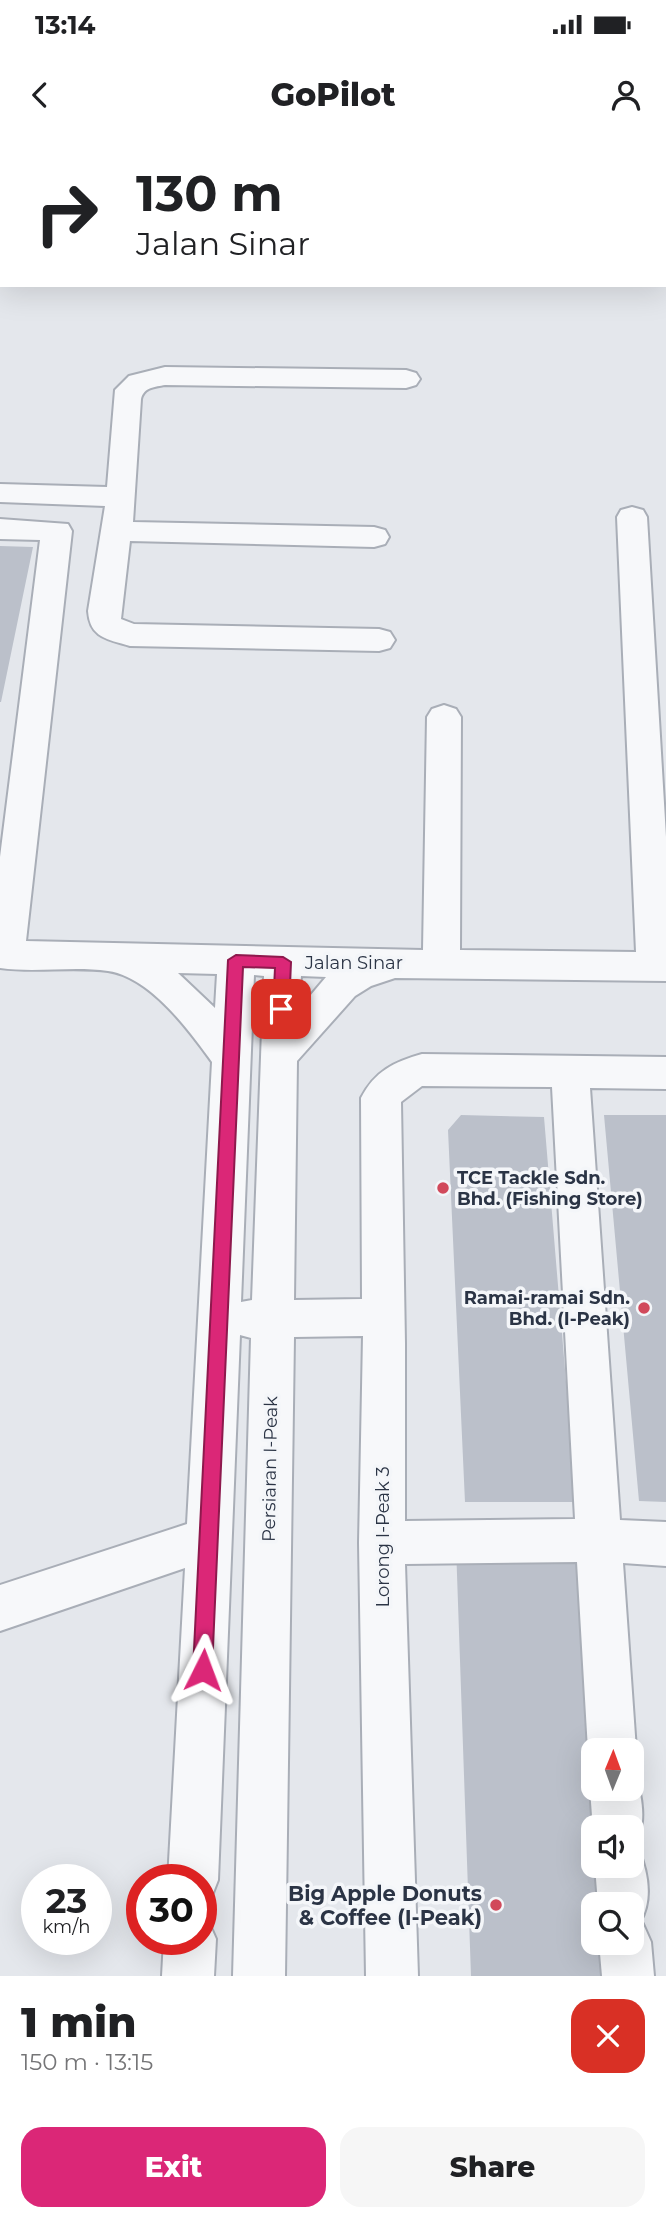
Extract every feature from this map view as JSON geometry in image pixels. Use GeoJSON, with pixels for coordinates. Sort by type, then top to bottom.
{"type":"FeatureCollection","features":[{"type":"Feature","properties":{"kind":"street"},"geometry":{"type":"LineString","coordinates":[[379,640],[130,635],[105,625],[104,611],[122,497],[127,399],[129,390],[139,382],[165,376],[406,379]]}},
{"type":"Feature","properties":{"kind":"street"},"geometry":{"type":"LineString","coordinates":[[0,492],[122,497]]}},
{"type":"Feature","properties":{"kind":"street"},"geometry":{"type":"LineString","coordinates":[[3,955],[9,875],[64,494]]}},
{"type":"Feature","properties":{"kind":"street"},"geometry":{"type":"LineString","coordinates":[[632,517],[661,967]]}},
{"type":"Feature","properties":{"kind":"street"},"geometry":{"type":"LineString","coordinates":[[0,529],[57,531]]}},
{"type":"Feature","properties":{"kind":"street"},"geometry":{"type":"LineString","coordinates":[[118,531],[374,537]]}},
{"type":"Feature","properties":{"kind":"street"},"geometry":{"type":"LineString","coordinates":[[441,964],[444,717]]}},
{"type":"Feature","properties":{"kind":"street","name":"Jalan Sinar"},"geometry":{"type":"LineString","coordinates":[[3,955],[661,967]]}},
{"type":"Feature","properties":{"kind":"street"},"geometry":{"type":"LineString","coordinates":[[116,959],[151,973],[176,989],[194,1007],[232,1060]]}},
{"type":"Feature","properties":{"kind":"street"},"geometry":{"type":"LineString","coordinates":[[194,1864],[236,960]]}},
{"type":"Feature","properties":{"kind":"street","name":"Persiaran I-Peak"},"geometry":{"type":"LineString","coordinates":[[259,1976],[278,1056],[283,962]]}},
{"type":"Feature","properties":{"kind":"street"},"geometry":{"type":"LineString","coordinates":[[278,1056],[313,1020],[323,1002],[340,985],[360,973],[401,963]]}},
{"type":"Feature","properties":{"kind":"street","name":"Lorong I-Peak 3"},"geometry":{"type":"LineString","coordinates":[[392,1976],[382,1543],[380,1098],[403,1074],[422,1070],[570,1071]]}},
{"type":"Feature","properties":{"kind":"street"},"geometry":{"type":"LineString","coordinates":[[611,1738],[570,1071],[666,1073]]}},
{"type":"Feature","properties":{"kind":"street"},"geometry":{"type":"LineString","coordinates":[[220,1319],[383,1317]]}},
{"type":"Feature","properties":{"kind":"street"},"geometry":{"type":"LineString","coordinates":[[0,1608],[209,1538]]}},
{"type":"Feature","properties":{"kind":"street"},"geometry":{"type":"LineString","coordinates":[[382,1543],[598,1540],[666,1544]]}},
{"type":"Feature","properties":{"kind":"street"},"geometry":{"type":"LineString","coordinates":[[188,1976],[189,1955]]}},
{"type":"Feature","properties":{"kind":"street"},"geometry":{"type":"LineString","coordinates":[[626,1955],[628,1976]]}},
{"type":"Feature","properties":{"kind":"building"},"geometry":{"type":"Polygon","coordinates":[[[0,546],[33,547],[1,702],[0,702],[0,546]]]}},
{"type":"Feature","properties":{"kind":"building"},"geometry":{"type":"Polygon","coordinates":[[[461,1115],[544,1117],[576,1502],[465,1502],[448,1130],[461,1115]]]}},
{"type":"Feature","properties":{"kind":"building","name":"Ramai-ramai Sdn. Bhd. (I-Peak)"},"geometry":{"type":"Polygon","coordinates":[[[604,1115],[666,1115],[666,1502],[639,1501],[604,1115]]]}},
{"type":"Feature","properties":{"kind":"building"},"geometry":{"type":"Polygon","coordinates":[[[456,1546],[580,1546],[595,1738],[581,1738],[581,1801],[596,1801],[600,1815],[581,1815],[581,1878],[607,1878],[608,1892],[581,1892],[581,1955],[613,1955],[614,1976],[471,1976],[456,1546]]]}},
{"type":"Feature","properties":{"kind":"place","name":"TCE Tackle Sdn. Bhd. (Fishing Store)"},"geometry":{"type":"Point","coordinates":[443,1188]}},
{"type":"Feature","properties":{"kind":"place","name":"Ramai-ramai Sdn. Bhd. (I-Peak)"},"geometry":{"type":"Point","coordinates":[644,1308]}},
{"type":"Feature","properties":{"kind":"place","name":"Big Apple Donuts & Coffee (I-Peak)"},"geometry":{"type":"Point","coordinates":[496,1905]}},
{"type":"Feature","properties":{"kind":"route"},"geometry":{"type":"LineString","coordinates":[[203,1670],[236,960],[283,962],[281,1009]]}}]}
